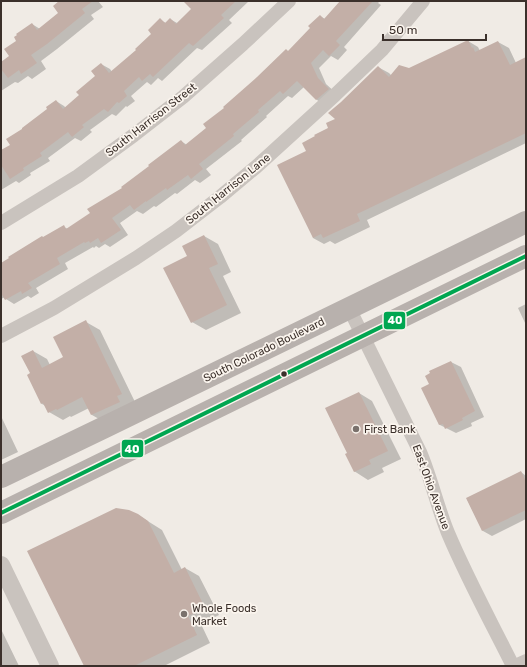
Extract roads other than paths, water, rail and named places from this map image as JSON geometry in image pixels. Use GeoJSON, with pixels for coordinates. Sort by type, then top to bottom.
{"type":"FeatureCollection","features":[{"type":"Feature","properties":{"kind":"main road","name":"South Colorado Boulevard"},"geometry":{"type":"LineString","coordinates":[[1,477],[526,222]]}},
{"type":"Feature","properties":{"kind":"main road"},"geometry":{"type":"LineString","coordinates":[[1,513],[526,256]]}},
{"type":"Feature","properties":{"kind":"street","name":"South Harrison Street"},"geometry":{"type":"LineString","coordinates":[[1,223],[78,176],[134,135],[183,97],[289,1]]}},
{"type":"Feature","properties":{"kind":"street","name":"South Harrison Lane"},"geometry":{"type":"LineString","coordinates":[[1,336],[54,308],[136,258],[176,231],[220,197],[256,167],[372,60],[423,1]]}},
{"type":"Feature","properties":{"kind":"street","name":"East Ohio Avenue"},"geometry":{"type":"LineString","coordinates":[[348,308],[420,452],[454,545],[514,666]]}},
{"type":"Feature","properties":{"kind":"street"},"geometry":{"type":"LineString","coordinates":[[1,565],[50,666]]}},
{"type":"Feature","properties":{"kind":"street"},"geometry":{"type":"LineString","coordinates":[[514,666],[526,661]]}},
{"type":"Feature","properties":{"kind":"place","name":"First Bank"},"geometry":{"type":"Point","coordinates":[356,429]}},
{"type":"Feature","properties":{"kind":"place","name":"Whole Foods Market"},"geometry":{"type":"Point","coordinates":[184,614]}}]}
